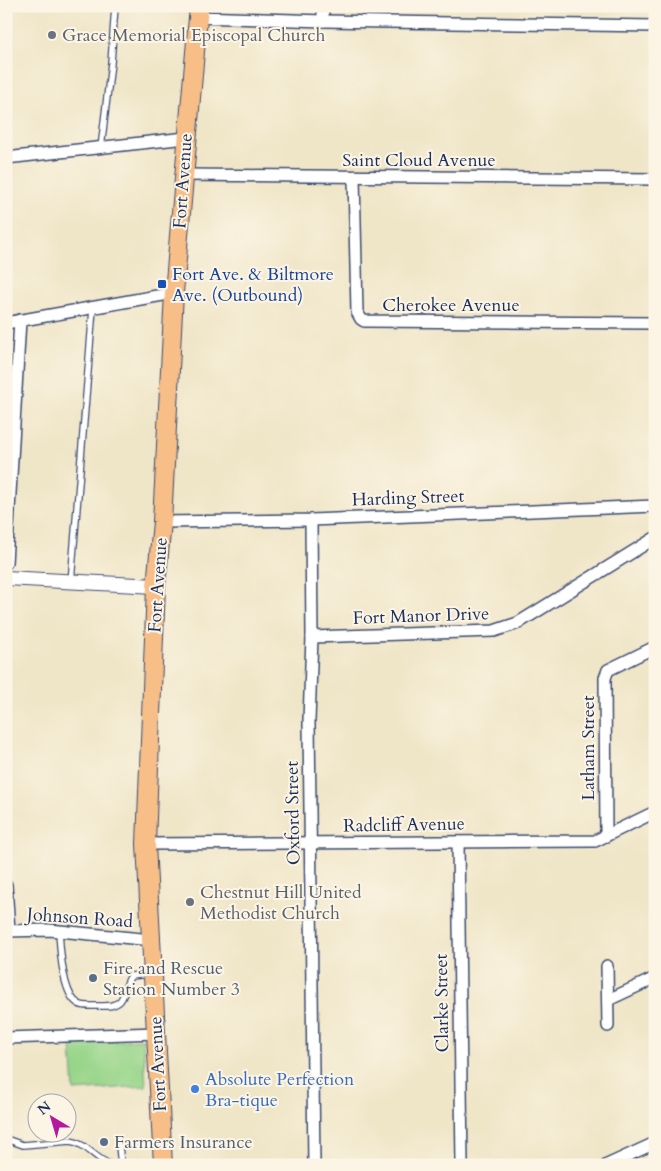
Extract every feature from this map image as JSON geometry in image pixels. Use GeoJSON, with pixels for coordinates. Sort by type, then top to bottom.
{"type":"FeatureCollection","features":[{"type":"Feature","properties":{"kind":"main road","name":"Fort Avenue"},"geometry":{"type":"LineString","coordinates":[[163,1164],[146,844],[156,586],[162,522],[174,293],[198,12]]}},
{"type":"Feature","properties":{"kind":"street"},"geometry":{"type":"LineString","coordinates":[[323,6],[323,21]]}},
{"type":"Feature","properties":{"kind":"street"},"geometry":{"type":"LineString","coordinates":[[198,12],[323,21],[655,26]]}},
{"type":"Feature","properties":{"kind":"street"},"geometry":{"type":"LineString","coordinates":[[6,158],[186,138]]}},
{"type":"Feature","properties":{"kind":"street","name":"Saint Cloud Avenue"},"geometry":{"type":"LineString","coordinates":[[184,175],[655,179]]}},
{"type":"Feature","properties":{"kind":"street","name":"Cherokee Avenue"},"geometry":{"type":"LineString","coordinates":[[354,177],[357,312],[361,319],[655,323]]}},
{"type":"Feature","properties":{"kind":"street"},"geometry":{"type":"LineString","coordinates":[[6,323],[174,293]]}},
{"type":"Feature","properties":{"kind":"street"},"geometry":{"type":"LineString","coordinates":[[6,563],[20,320]]}},
{"type":"Feature","properties":{"kind":"street","name":"Harding Street"},"geometry":{"type":"LineString","coordinates":[[162,522],[310,520],[655,506]]}},
{"type":"Feature","properties":{"kind":"street","name":"Oxford Street"},"geometry":{"type":"LineString","coordinates":[[310,520],[314,1165]]}},
{"type":"Feature","properties":{"kind":"street","name":"Fort Manor Drive"},"geometry":{"type":"LineString","coordinates":[[312,638],[494,631],[518,623],[655,538]]}},
{"type":"Feature","properties":{"kind":"street"},"geometry":{"type":"LineString","coordinates":[[6,578],[156,586]]}},
{"type":"Feature","properties":{"kind":"street","name":"Latham Street"},"geometry":{"type":"LineString","coordinates":[[606,836],[605,678],[608,670],[655,647]]}},
{"type":"Feature","properties":{"kind":"street","name":"Radcliff Avenue"},"geometry":{"type":"LineString","coordinates":[[146,844],[596,841],[655,812]]}},
{"type":"Feature","properties":{"kind":"street","name":"Clarke Street"},"geometry":{"type":"LineString","coordinates":[[458,842],[462,1165]]}},
{"type":"Feature","properties":{"kind":"street"},"geometry":{"type":"LineString","coordinates":[[6,885],[7,931]]}},
{"type":"Feature","properties":{"kind":"street","name":"Johnson Road"},"geometry":{"type":"LineString","coordinates":[[7,931],[59,931],[152,940]]}},
{"type":"Feature","properties":{"kind":"street"},"geometry":{"type":"LineString","coordinates":[[607,966],[608,1026]]}},
{"type":"Feature","properties":{"kind":"street"},"geometry":{"type":"LineString","coordinates":[[608,1000],[655,978]]}},
{"type":"Feature","properties":{"kind":"street"},"geometry":{"type":"LineString","coordinates":[[6,1038],[157,1033]]}},
{"type":"Feature","properties":{"kind":"street"},"geometry":{"type":"LineString","coordinates":[[607,1165],[655,1142]]}},
{"type":"Feature","properties":{"kind":"lane"},"geometry":{"type":"LineString","coordinates":[[101,148],[111,63],[115,6]]}},
{"type":"Feature","properties":{"kind":"lane"},"geometry":{"type":"LineString","coordinates":[[72,582],[92,309]]}},
{"type":"Feature","properties":{"kind":"lane"},"geometry":{"type":"LineString","coordinates":[[59,931],[64,974],[69,993],[79,1004],[90,1006],[110,1006],[116,1004],[121,999],[131,976],[154,974]]}},
{"type":"Feature","properties":{"kind":"lane"},"geometry":{"type":"LineString","coordinates":[[6,1139],[23,1145],[76,1142],[99,1159],[112,1165]]}},
{"type":"Feature","properties":{"kind":"lane"},"geometry":{"type":"LineString","coordinates":[[119,1146],[121,1165]]}},
{"type":"Feature","properties":{"kind":"lane"},"geometry":{"type":"LineString","coordinates":[[129,1165],[163,1164]]}},
{"type":"Feature","properties":{"kind":"green space"},"geometry":{"type":"Polygon","coordinates":[[[143,1039],[146,1086],[74,1091],[71,1044],[143,1039]]]}},
{"type":"Feature","properties":{"kind":"place","name":"Grace Memorial Episcopal Church"},"geometry":{"type":"Point","coordinates":[52,35]}},
{"type":"Feature","properties":{"kind":"place","name":"Fort Ave. & Biltmore Ave. (Outbound)"},"geometry":{"type":"Point","coordinates":[162,284]}},
{"type":"Feature","properties":{"kind":"place","name":"Chestnut Hill United Methodist Church"},"geometry":{"type":"Point","coordinates":[190,902]}},
{"type":"Feature","properties":{"kind":"place","name":"Fire and Rescue Station Number 3"},"geometry":{"type":"Point","coordinates":[93,978]}},
{"type":"Feature","properties":{"kind":"place","name":"Absolute Perfection Bra-tique"},"geometry":{"type":"Point","coordinates":[195,1089]}},
{"type":"Feature","properties":{"kind":"place","name":"Farmers Insurance"},"geometry":{"type":"Point","coordinates":[104,1142]}}]}
